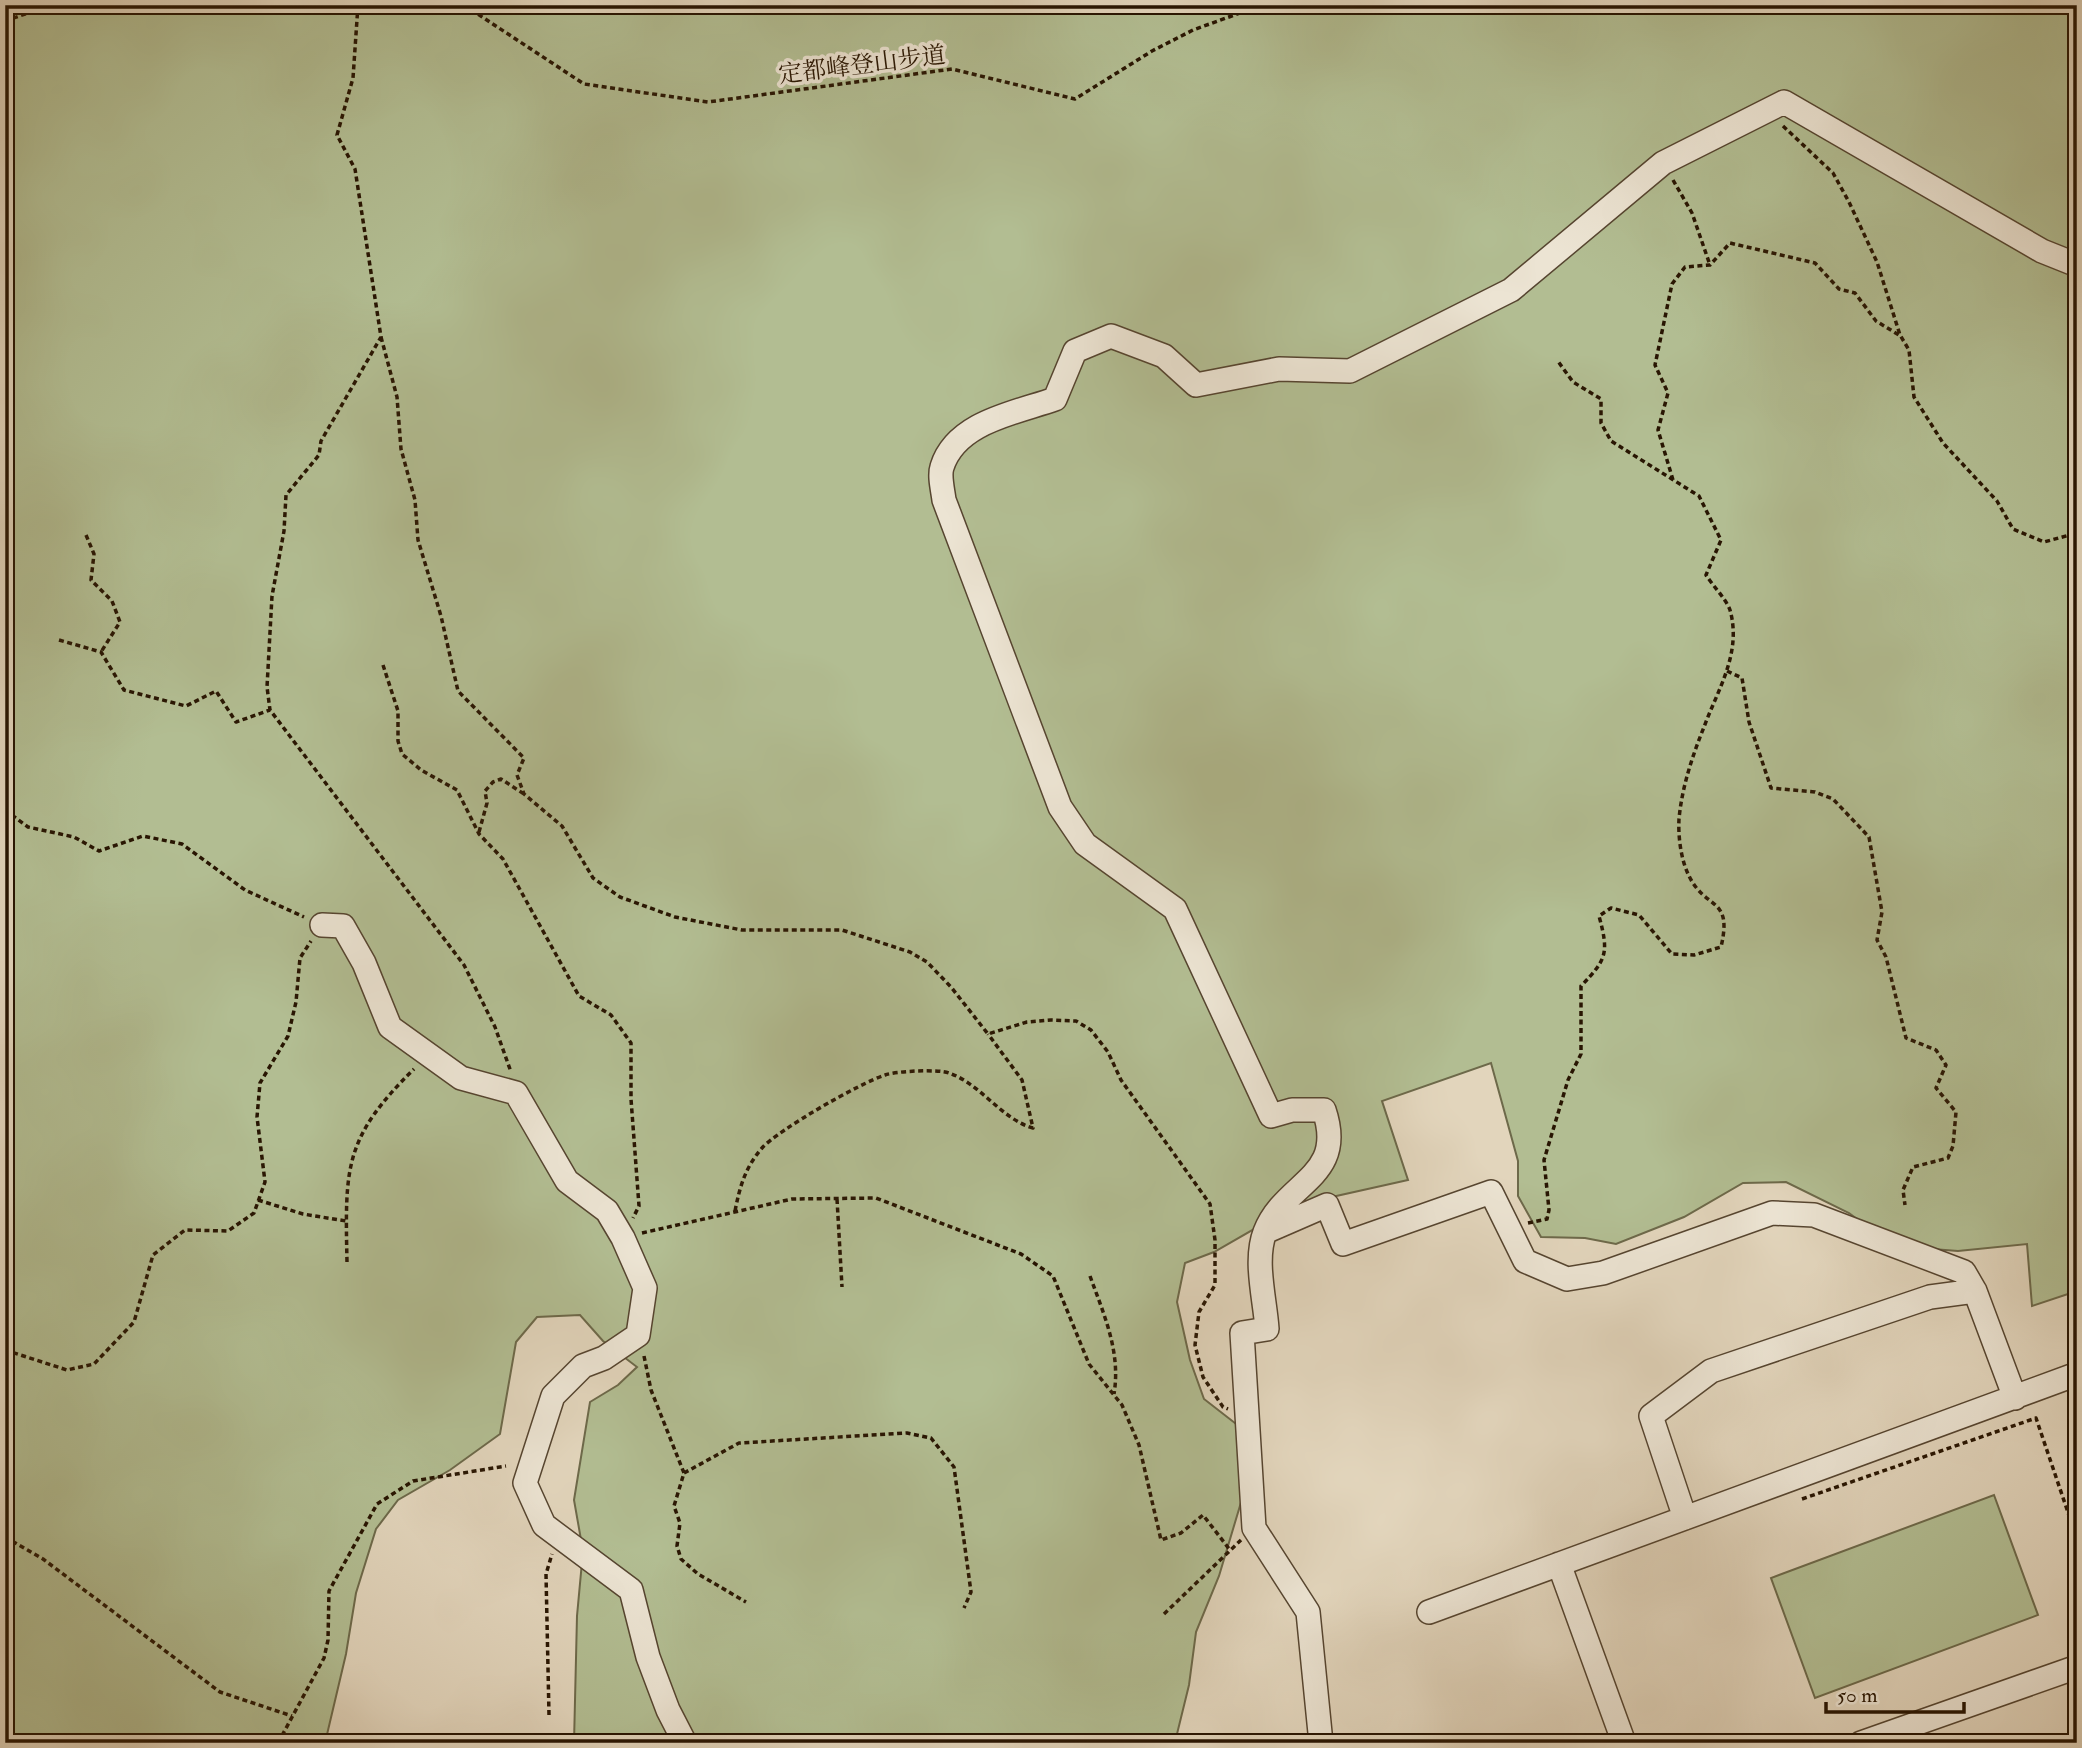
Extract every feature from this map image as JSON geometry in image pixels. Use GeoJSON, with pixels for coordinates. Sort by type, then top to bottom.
{"type":"FeatureCollection","features":[{"type":"Feature","properties":{"kind":"street"},"geometry":{"type":"LineString","coordinates":[[1321,1743],[1308,1612],[1254,1528],[1242,1333],[1267,1329],[1261,1252],[1265,1232],[1280,1205],[1308,1183],[1326,1160],[1330,1130],[1324,1110],[1292,1110],[1271,1116],[1175,909],[1085,844],[1060,807],[944,500],[941,469],[956,442],[979,426],[1055,399],[1075,351],[1111,336],[1164,356],[1196,385],[1279,369],[1350,371],[1511,290],[1663,163],[1784,102],[2042,251],[2077,265]]}},
{"type":"Feature","properties":{"kind":"street"},"geometry":{"type":"LineString","coordinates":[[322,925],[343,926],[364,963],[390,1027],[461,1078],[516,1093],[567,1181],[607,1211],[624,1238],[645,1288],[638,1335],[604,1358],[583,1366],[554,1396],[525,1483],[544,1525],[631,1590],[649,1657],[668,1710],[685,1743]]}},
{"type":"Feature","properties":{"kind":"street"},"geometry":{"type":"LineString","coordinates":[[1265,1232],[1327,1205],[1343,1244],[1491,1192],[1525,1261],[1567,1279],[1603,1273],[1772,1213],[1814,1215],[1964,1272],[1975,1291],[2015,1398]]}},
{"type":"Feature","properties":{"kind":"street"},"geometry":{"type":"LineString","coordinates":[[1685,1518],[1651,1416],[1711,1371],[1930,1297],[1975,1291]]}},
{"type":"Feature","properties":{"kind":"street"},"geometry":{"type":"LineString","coordinates":[[1429,1612],[2077,1374]]}},
{"type":"Feature","properties":{"kind":"street"},"geometry":{"type":"LineString","coordinates":[[1559,1564],[1623,1743]]}},
{"type":"Feature","properties":{"kind":"street"},"geometry":{"type":"LineString","coordinates":[[1861,1743],[2077,1667]]}},
{"type":"Feature","properties":{"kind":"path"},"geometry":{"type":"LineString","coordinates":[[5,20],[28,13],[37,5]]}},
{"type":"Feature","properties":{"kind":"path"},"geometry":{"type":"LineString","coordinates":[[358,5],[353,78],[337,135],[355,169],[381,337],[397,397],[401,449],[415,500],[418,540],[441,616],[458,691],[524,758],[517,775],[524,794]]}},
{"type":"Feature","properties":{"kind":"path","name":"定都峰登山步道"},"geometry":{"type":"LineString","coordinates":[[464,5],[584,85],[708,102],[952,69],[1075,99],[1152,51],[1193,30],[1262,5]]}},
{"type":"Feature","properties":{"kind":"path"},"geometry":{"type":"LineString","coordinates":[[1767,110],[1833,173],[1877,262],[1900,335],[1909,350],[1914,397],[1943,443],[1997,501],[2013,529],[2044,542],[2077,533]]}},
{"type":"Feature","properties":{"kind":"path"},"geometry":{"type":"LineString","coordinates":[[1663,163],[1692,214],[1710,265]]}},
{"type":"Feature","properties":{"kind":"path"},"geometry":{"type":"LineString","coordinates":[[1674,482],[1658,430],[1668,393],[1655,365],[1672,284],[1685,267],[1710,265],[1730,243],[1815,263],[1839,289],[1855,293],[1876,321],[1900,335]]}},
{"type":"Feature","properties":{"kind":"path"},"geometry":{"type":"LineString","coordinates":[[381,337],[320,441],[319,456],[286,495],[284,531],[271,610],[267,687],[270,710],[464,965],[503,1049],[516,1093]]}},
{"type":"Feature","properties":{"kind":"path"},"geometry":{"type":"LineString","coordinates":[[1509,1228],[1547,1219],[1549,1210],[1544,1160],[1568,1080],[1581,1054],[1581,986],[1603,964],[1606,943],[1599,916],[1611,908],[1639,915],[1672,954],[1694,955],[1721,947],[1727,924],[1719,906],[1704,895],[1689,876],[1678,834],[1682,790],[1727,671],[1735,640],[1729,608],[1706,575],[1721,540],[1699,496],[1611,441],[1601,423],[1601,399],[1573,382],[1557,360]]}},
{"type":"Feature","properties":{"kind":"path"},"geometry":{"type":"LineString","coordinates":[[86,535],[94,554],[91,580],[112,601],[120,622],[101,652]]}},
{"type":"Feature","properties":{"kind":"path"},"geometry":{"type":"LineString","coordinates":[[59,640],[101,652],[124,690],[186,706],[216,691],[236,722],[270,710]]}},
{"type":"Feature","properties":{"kind":"path"},"geometry":{"type":"LineString","coordinates":[[383,665],[398,711],[398,741],[402,754],[421,770],[457,789],[479,834],[503,859],[579,996],[611,1015],[631,1043],[631,1099],[639,1206],[624,1238]]}},
{"type":"Feature","properties":{"kind":"path"},"geometry":{"type":"LineString","coordinates":[[1727,671],[1742,678],[1749,722],[1771,788],[1815,792],[1833,799],[1869,837],[1882,912],[1877,940],[1886,957],[1906,1038],[1936,1050],[1946,1066],[1936,1088],[1956,1112],[1953,1146],[1948,1158],[1913,1167],[1903,1190],[1905,1205]]}},
{"type":"Feature","properties":{"kind":"path"},"geometry":{"type":"LineString","coordinates":[[479,834],[488,803],[485,791],[492,782],[501,779],[510,788],[524,794],[562,826],[593,878],[620,897],[675,917],[741,930],[842,930],[910,951],[927,962],[951,987],[1022,1080],[1033,1128],[1020,1125],[973,1087],[948,1072],[888,1074],[812,1114],[764,1146],[743,1173],[735,1211]]}},
{"type":"Feature","properties":{"kind":"path"},"geometry":{"type":"LineString","coordinates":[[5,810],[28,827],[74,837],[99,851],[143,836],[182,844],[245,890],[322,925],[300,958],[296,1002],[288,1036],[260,1083],[257,1117],[265,1182],[254,1213],[228,1231],[185,1230],[153,1255],[134,1322],[94,1364],[67,1370],[5,1350]]}},
{"type":"Feature","properties":{"kind":"path"},"geometry":{"type":"LineString","coordinates":[[988,1034],[1027,1022],[1076,1021],[1091,1030],[1108,1052],[1121,1080],[1210,1204],[1215,1240],[1214,1285],[1199,1312],[1195,1345],[1203,1377],[1223,1407],[1247,1414]]}},
{"type":"Feature","properties":{"kind":"path"},"geometry":{"type":"LineString","coordinates":[[347,1262],[346,1181],[361,1132],[382,1100],[428,1055]]}},
{"type":"Feature","properties":{"kind":"path"},"geometry":{"type":"LineString","coordinates":[[836,1198],[842,1287]]}},
{"type":"Feature","properties":{"kind":"path"},"geometry":{"type":"LineString","coordinates":[[624,1238],[792,1199],[876,1198],[1021,1254],[1053,1276],[1089,1364],[1122,1405],[1139,1445],[1161,1541],[1181,1533],[1203,1515],[1230,1550]]}},
{"type":"Feature","properties":{"kind":"path"},"geometry":{"type":"LineString","coordinates":[[258,1200],[303,1214],[346,1221]]}},
{"type":"Feature","properties":{"kind":"path"},"geometry":{"type":"LineString","coordinates":[[1090,1276],[1112,1335],[1117,1372],[1114,1394]]}},
{"type":"Feature","properties":{"kind":"path"},"geometry":{"type":"LineString","coordinates":[[638,1335],[650,1390],[684,1473],[674,1506],[680,1523],[677,1546],[681,1559],[698,1574],[746,1602]]}},
{"type":"Feature","properties":{"kind":"path"},"geometry":{"type":"LineString","coordinates":[[1800,1500],[2036,1418],[2077,1539]]}},
{"type":"Feature","properties":{"kind":"path"},"geometry":{"type":"LineString","coordinates":[[684,1473],[739,1443],[907,1433],[931,1438],[954,1467],[971,1592],[964,1608]]}},
{"type":"Feature","properties":{"kind":"path"},"geometry":{"type":"LineString","coordinates":[[278,1743],[324,1658],[328,1640],[329,1591],[377,1504],[413,1481],[506,1466]]}},
{"type":"Feature","properties":{"kind":"path"},"geometry":{"type":"LineString","coordinates":[[1164,1614],[1254,1528]]}},
{"type":"Feature","properties":{"kind":"path"},"geometry":{"type":"LineString","coordinates":[[549,1715],[545,1574],[558,1536]]}},
{"type":"Feature","properties":{"kind":"path"},"geometry":{"type":"LineString","coordinates":[[5,1537],[43,1559],[220,1692],[293,1716]]}},
{"type":"Feature","properties":{"kind":"green space"},"geometry":{"type":"Polygon","coordinates":[[[5,5],[2077,5],[2077,1291],[2032,1306],[2027,1244],[1958,1251],[1894,1246],[1849,1213],[1786,1182],[1743,1183],[1684,1217],[1616,1244],[1585,1238],[1541,1237],[1518,1196],[1518,1161],[1491,1063],[1382,1101],[1408,1180],[1296,1205],[1214,1252],[1185,1263],[1177,1302],[1190,1360],[1204,1399],[1249,1434],[1248,1479],[1219,1576],[1196,1632],[1189,1685],[1177,1734],[1167,1743],[574,1743],[577,1616],[583,1551],[574,1500],[590,1402],[618,1385],[637,1367],[603,1341],[580,1315],[537,1317],[516,1342],[500,1434],[450,1470],[398,1500],[376,1529],[356,1593],[346,1654],[325,1743],[5,1743],[5,5]]]}},
{"type":"Feature","properties":{"kind":"green space"},"geometry":{"type":"Polygon","coordinates":[[[1994,1495],[2038,1615],[1815,1698],[1771,1578],[1994,1495]]]}}]}
